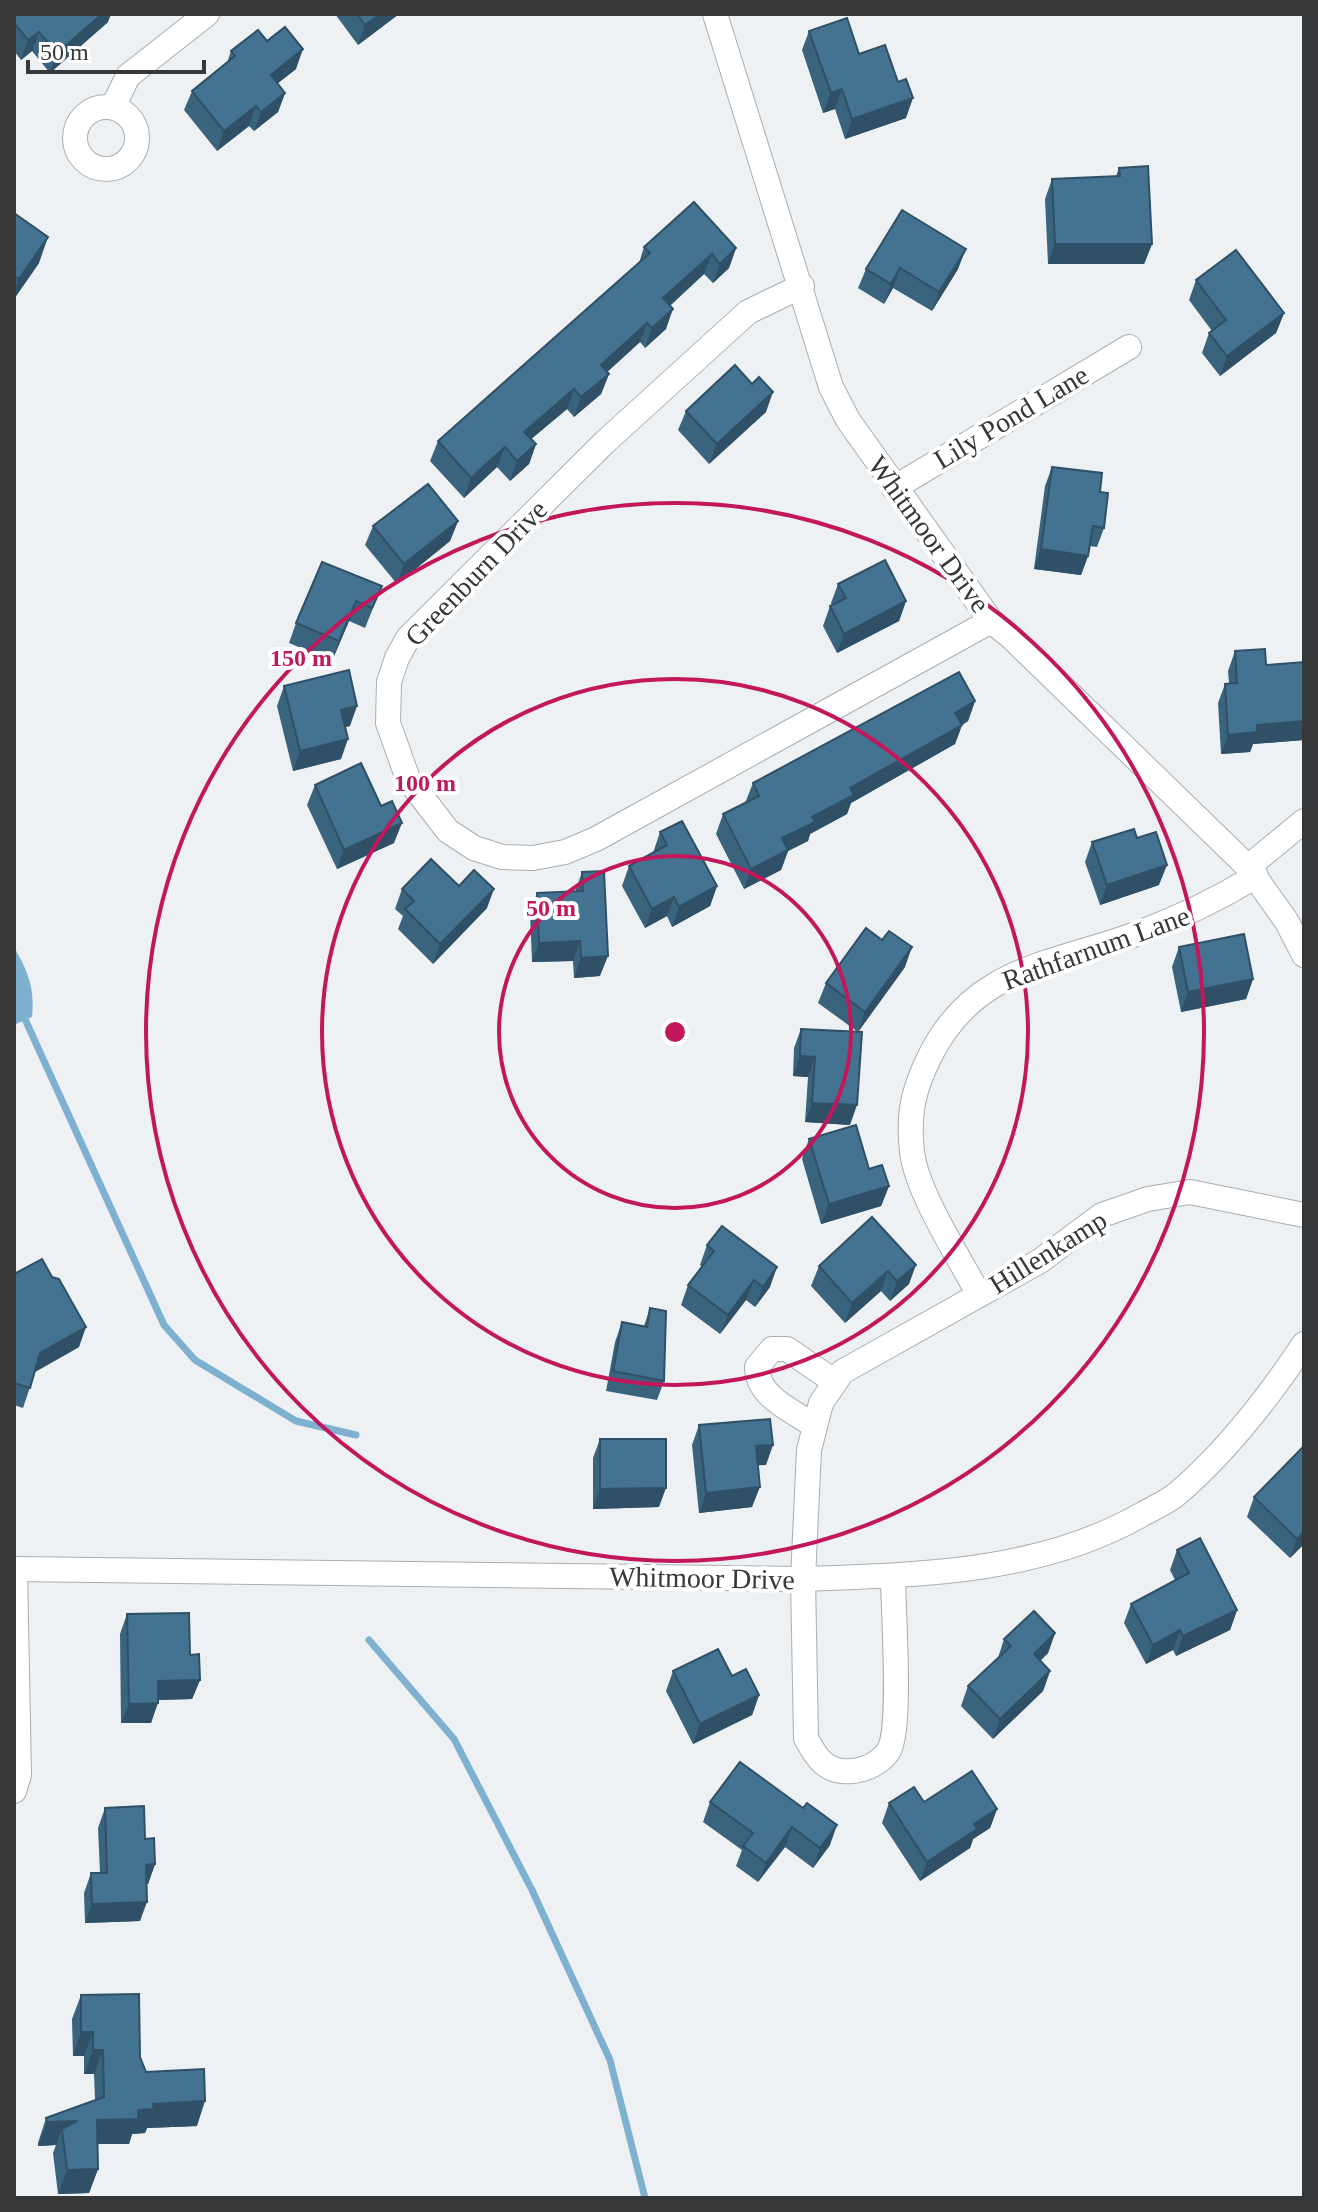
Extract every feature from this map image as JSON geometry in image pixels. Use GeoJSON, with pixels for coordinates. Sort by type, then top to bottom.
{"type":"FeatureCollection","features":[{"type":"Feature","properties":{"kind":"street"},"geometry":{"type":"LineString","coordinates":[[113,107],[128,76],[207,14]]}},
{"type":"Feature","properties":{"kind":"street","name":"Whitmoor Drive"},"geometry":{"type":"LineString","coordinates":[[715,14],[831,387],[848,420],[991,621],[1023,647],[1252,872],[1304,955]]}},
{"type":"Feature","properties":{"kind":"street","name":"Greenburn Drive"},"geometry":{"type":"LineString","coordinates":[[802,286],[748,312],[605,442],[408,638],[389,682],[388,723],[408,779],[448,831],[474,848],[502,857],[533,858],[565,852],[596,839],[991,621]]}},
{"type":"Feature","properties":{"kind":"street","name":"Lily Pond Lane"},"geometry":{"type":"LineString","coordinates":[[894,488],[1129,347]]}},
{"type":"Feature","properties":{"kind":"street","name":"Rathfarnum Lane"},"geometry":{"type":"LineString","coordinates":[[979,1295],[932,1206],[912,1154],[912,1092],[940,1036],[975,995],[1002,981],[1030,968],[1204,908],[1252,872],[1304,821]]}},
{"type":"Feature","properties":{"kind":"street","name":"Hillenkamp"},"geometry":{"type":"LineString","coordinates":[[835,1382],[842,1372],[1040,1261],[1102,1215],[1148,1199],[1190,1192],[1304,1215]]}},
{"type":"Feature","properties":{"kind":"street","name":"Whitmoor Drive"},"geometry":{"type":"LineString","coordinates":[[14,1569],[803,1579],[893,1576],[1010,1562],[1051,1553],[1122,1526],[1176,1495],[1266,1400],[1304,1344]]}},
{"type":"Feature","properties":{"kind":"street"},"geometry":{"type":"LineString","coordinates":[[815,1426],[765,1392],[757,1377],[757,1367],[772,1349],[787,1349],[835,1382],[821,1403],[809,1450],[803,1579],[806,1738],[817,1759],[832,1770],[853,1771],[876,1764],[890,1749],[894,1721],[893,1576]]}},
{"type":"Feature","properties":{"kind":"street"},"geometry":{"type":"LineString","coordinates":[[14,1569],[19,1775],[14,1791]]}},
{"type":"Feature","properties":{"kind":"water"},"geometry":{"type":"Polygon","coordinates":[[[14,947],[29,980],[33,1007],[32,1017],[14,1025],[14,947]]]}},
{"type":"Feature","properties":{"kind":"building"},"geometry":{"type":"Polygon","coordinates":[[[15,14],[102,14],[57,53],[39,32],[28,40],[14,23],[15,14]]]}},
{"type":"Feature","properties":{"kind":"building"},"geometry":{"type":"Polygon","coordinates":[[[357,14],[380,14],[365,25],[357,14]]]}},
{"type":"Feature","properties":{"kind":"building"},"geometry":{"type":"Polygon","coordinates":[[[847,18],[859,54],[885,45],[898,82],[906,79],[913,98],[852,119],[842,89],[831,93],[809,31],[847,18]]]}},
{"type":"Feature","properties":{"kind":"building"},"geometry":{"type":"Polygon","coordinates":[[[285,27],[303,49],[271,75],[285,93],[261,112],[256,106],[224,131],[192,91],[235,56],[231,51],[258,30],[267,41],[285,27]]]}},
{"type":"Feature","properties":{"kind":"building"},"geometry":{"type":"Polygon","coordinates":[[[1148,166],[1152,244],[1055,244],[1052,179],[1120,176],[1119,168],[1148,166]]]}},
{"type":"Feature","properties":{"kind":"building"},"geometry":{"type":"Polygon","coordinates":[[[694,202],[736,248],[720,264],[712,254],[663,298],[673,309],[652,328],[647,323],[601,365],[609,374],[581,397],[574,389],[524,432],[536,444],[517,461],[505,447],[471,478],[438,441],[650,253],[644,247],[694,202]]]}},
{"type":"Feature","properties":{"kind":"building"},"geometry":{"type":"Polygon","coordinates":[[[902,210],[966,249],[939,292],[900,268],[891,284],[866,269],[902,210]]]}},
{"type":"Feature","properties":{"kind":"building"},"geometry":{"type":"Polygon","coordinates":[[[14,213],[48,237],[19,279],[14,276],[14,213]]]}},
{"type":"Feature","properties":{"kind":"building"},"geometry":{"type":"Polygon","coordinates":[[[1236,250],[1284,313],[1227,356],[1209,333],[1226,320],[1196,280],[1236,250]]]}},
{"type":"Feature","properties":{"kind":"building"},"geometry":{"type":"Polygon","coordinates":[[[735,365],[752,384],[759,377],[773,392],[717,444],[686,411],[735,365]]]}},
{"type":"Feature","properties":{"kind":"building"},"geometry":{"type":"Polygon","coordinates":[[[1052,467],[1102,473],[1100,492],[1108,493],[1104,528],[1093,526],[1088,556],[1041,549],[1052,467]]]}},
{"type":"Feature","properties":{"kind":"building"},"geometry":{"type":"Polygon","coordinates":[[[428,484],[458,521],[404,564],[373,526],[428,484]]]}},
{"type":"Feature","properties":{"kind":"building"},"geometry":{"type":"Polygon","coordinates":[[[885,560],[906,601],[844,634],[830,606],[846,598],[838,584],[885,560]]]}},
{"type":"Feature","properties":{"kind":"building"},"geometry":{"type":"Polygon","coordinates":[[[322,562],[382,586],[372,608],[356,601],[339,641],[296,623],[322,562]]]}},
{"type":"Feature","properties":{"kind":"building"},"geometry":{"type":"Polygon","coordinates":[[[1265,649],[1266,665],[1304,662],[1304,721],[1257,725],[1257,732],[1228,735],[1225,684],[1237,683],[1235,651],[1265,649]]]}},
{"type":"Feature","properties":{"kind":"building"},"geometry":{"type":"Polygon","coordinates":[[[349,670],[357,706],[341,710],[348,739],[300,751],[284,686],[349,670]]]}},
{"type":"Feature","properties":{"kind":"building"},"geometry":{"type":"Polygon","coordinates":[[[959,672],[975,701],[955,713],[962,725],[850,788],[854,795],[812,817],[815,822],[782,838],[788,850],[751,869],[723,814],[759,796],[753,783],[959,672]]]}},
{"type":"Feature","properties":{"kind":"building"},"geometry":{"type":"Polygon","coordinates":[[[361,763],[381,806],[392,801],[402,823],[344,850],[315,785],[361,763]]]}},
{"type":"Feature","properties":{"kind":"building"},"geometry":{"type":"Polygon","coordinates":[[[682,821],[717,886],[679,907],[674,897],[652,909],[629,866],[667,845],[660,832],[682,821]]]}},
{"type":"Feature","properties":{"kind":"building"},"geometry":{"type":"Polygon","coordinates":[[[1134,829],[1137,838],[1156,832],[1167,865],[1107,885],[1092,842],[1134,829]]]}},
{"type":"Feature","properties":{"kind":"building"},"geometry":{"type":"Polygon","coordinates":[[[431,859],[459,886],[474,870],[494,889],[440,944],[405,909],[414,901],[402,889],[431,859]]]}},
{"type":"Feature","properties":{"kind":"building"},"geometry":{"type":"Polygon","coordinates":[[[604,871],[608,956],[581,958],[580,941],[539,943],[537,893],[583,891],[582,872],[604,871]]]}},
{"type":"Feature","properties":{"kind":"building"},"geometry":{"type":"Polygon","coordinates":[[[866,928],[882,940],[889,931],[912,947],[865,1012],[826,983],[866,928]]]}},
{"type":"Feature","properties":{"kind":"building"},"geometry":{"type":"Polygon","coordinates":[[[1244,934],[1253,979],[1188,992],[1179,947],[1244,934]]]}},
{"type":"Feature","properties":{"kind":"building"},"geometry":{"type":"Polygon","coordinates":[[[801,1029],[862,1032],[857,1105],[812,1103],[815,1057],[800,1056],[801,1029]]]}},
{"type":"Feature","properties":{"kind":"building"},"geometry":{"type":"Polygon","coordinates":[[[856,1125],[869,1169],[882,1165],[889,1186],[829,1204],[809,1139],[856,1125]]]}},
{"type":"Feature","properties":{"kind":"building"},"geometry":{"type":"Polygon","coordinates":[[[872,1217],[916,1265],[897,1281],[888,1271],[852,1303],[819,1266],[872,1217]]]}},
{"type":"Feature","properties":{"kind":"building"},"geometry":{"type":"Polygon","coordinates":[[[722,1226],[777,1267],[763,1287],[754,1280],[728,1315],[688,1285],[714,1251],[707,1245],[722,1226]]]}},
{"type":"Feature","properties":{"kind":"building"},"geometry":{"type":"Polygon","coordinates":[[[42,1259],[52,1277],[59,1279],[86,1327],[40,1353],[30,1388],[14,1383],[14,1274],[42,1259]]]}},
{"type":"Feature","properties":{"kind":"building"},"geometry":{"type":"Polygon","coordinates":[[[650,1308],[666,1311],[664,1381],[613,1371],[622,1322],[647,1327],[650,1308]]]}},
{"type":"Feature","properties":{"kind":"building"},"geometry":{"type":"Polygon","coordinates":[[[770,1419],[773,1445],[756,1446],[760,1487],[706,1493],[699,1425],[770,1419]]]}},
{"type":"Feature","properties":{"kind":"building"},"geometry":{"type":"Polygon","coordinates":[[[600,1439],[666,1439],[666,1488],[600,1489],[600,1439]]]}},
{"type":"Feature","properties":{"kind":"building"},"geometry":{"type":"Polygon","coordinates":[[[1304,1446],[1304,1532],[1297,1539],[1254,1497],[1304,1446]]]}},
{"type":"Feature","properties":{"kind":"building"},"geometry":{"type":"Polygon","coordinates":[[[1200,1538],[1237,1610],[1183,1636],[1180,1630],[1153,1645],[1131,1604],[1189,1573],[1177,1550],[1200,1538]]]}},
{"type":"Feature","properties":{"kind":"building"},"geometry":{"type":"Polygon","coordinates":[[[1034,1611],[1055,1633],[1034,1654],[1050,1671],[1000,1719],[968,1686],[1011,1646],[1004,1639],[1034,1611]]]}},
{"type":"Feature","properties":{"kind":"building"},"geometry":{"type":"Polygon","coordinates":[[[189,1613],[190,1655],[199,1654],[200,1680],[158,1681],[158,1703],[129,1704],[127,1614],[189,1613]]]}},
{"type":"Feature","properties":{"kind":"building"},"geometry":{"type":"Polygon","coordinates":[[[718,1649],[732,1676],[746,1669],[759,1695],[700,1724],[673,1671],[718,1649]]]}},
{"type":"Feature","properties":{"kind":"building"},"geometry":{"type":"Polygon","coordinates":[[[740,1762],[803,1808],[807,1803],[837,1825],[820,1848],[792,1827],[766,1863],[743,1846],[753,1833],[710,1802],[740,1762]]]}},
{"type":"Feature","properties":{"kind":"building"},"geometry":{"type":"Polygon","coordinates":[[[972,1771],[997,1809],[974,1824],[977,1829],[927,1862],[889,1803],[914,1787],[924,1802],[972,1771]]]}},
{"type":"Feature","properties":{"kind":"building"},"geometry":{"type":"Polygon","coordinates":[[[144,1806],[145,1839],[154,1838],[155,1864],[146,1865],[147,1902],[92,1904],[91,1873],[107,1873],[105,1808],[144,1806]]]}},
{"type":"Feature","properties":{"kind":"building"},"geometry":{"type":"Polygon","coordinates":[[[139,1994],[140,2057],[146,2072],[204,2069],[205,2101],[153,2104],[154,2109],[138,2110],[138,2119],[97,2120],[98,2169],[67,2170],[62,2129],[77,2121],[47,2122],[46,2118],[104,2097],[103,2050],[93,2050],[93,2032],[81,2032],[81,1995],[139,1994]]]}},
{"type":"Feature","properties":{"kind":"waterway"},"geometry":{"type":"LineString","coordinates":[[14,995],[164,1325],[195,1360],[296,1421],[356,1435]]}},
{"type":"Feature","properties":{"kind":"waterway"},"geometry":{"type":"LineString","coordinates":[[369,1640],[454,1739],[532,1890],[610,2060],[645,2198]]}}]}
